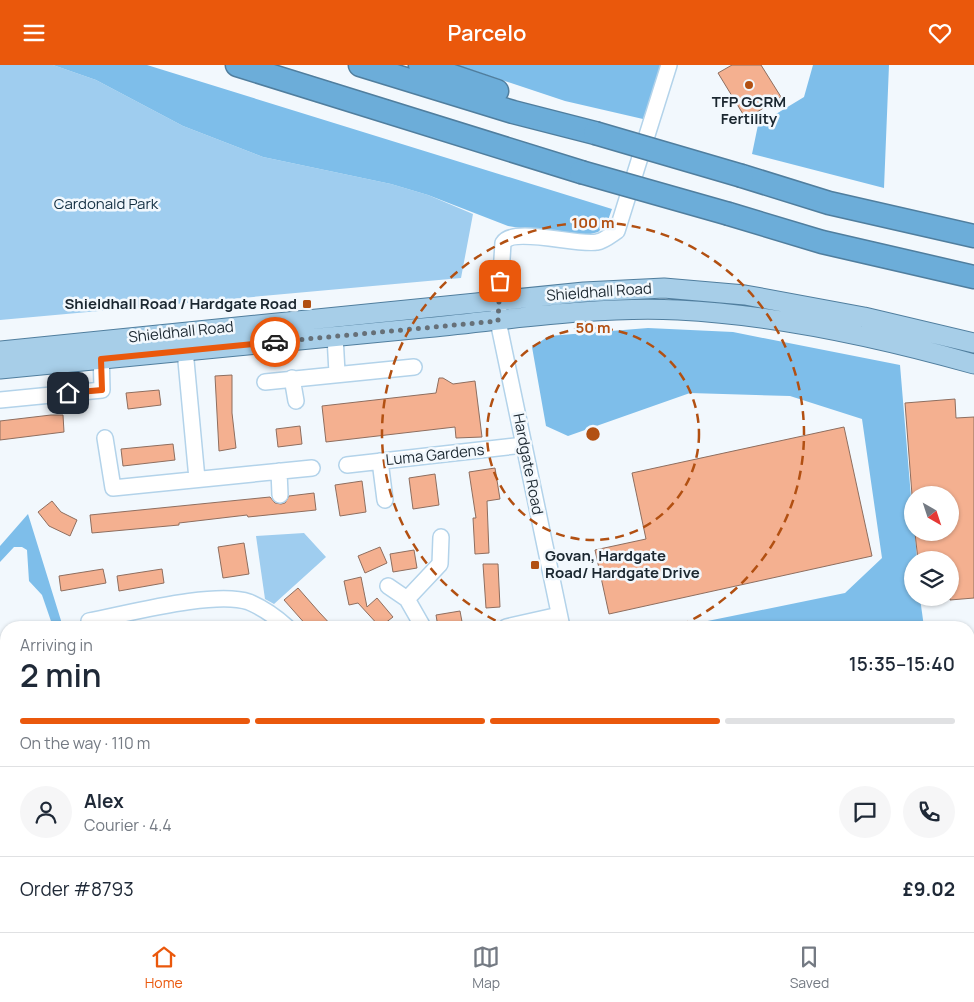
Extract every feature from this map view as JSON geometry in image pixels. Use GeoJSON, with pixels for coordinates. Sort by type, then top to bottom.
{"type":"FeatureCollection","features":[{"type":"Feature","properties":{"kind":"highway"},"geometry":{"type":"LineString","coordinates":[[237,65],[582,172],[822,242],[974,277]]}},
{"type":"Feature","properties":{"kind":"highway"},"geometry":{"type":"LineString","coordinates":[[360,65],[513,112],[595,133],[829,203],[974,236]]}},
{"type":"Feature","properties":{"kind":"highway"},"geometry":{"type":"LineString","coordinates":[[420,65],[517,98],[595,133]]}},
{"type":"Feature","properties":{"kind":"main road","name":"Shieldhall Road"},"geometry":{"type":"LineString","coordinates":[[0,369],[101,349],[499,300],[625,289],[664,288],[744,295],[838,312],[974,343]]}},
{"type":"Feature","properties":{"kind":"main road","name":"Shieldhall Road"},"geometry":{"type":"LineString","coordinates":[[0,351],[185,350],[608,311],[675,310],[739,315],[838,332],[920,349],[974,364]]}},
{"type":"Feature","properties":{"kind":"street","name":"Hardgate Road"},"geometry":{"type":"LineString","coordinates":[[560,621],[498,321],[503,243],[505,239],[524,236],[573,242],[596,242],[617,231],[669,65]]}},
{"type":"Feature","properties":{"kind":"street"},"geometry":{"type":"LineString","coordinates":[[335,336],[337,373]]}},
{"type":"Feature","properties":{"kind":"street"},"geometry":{"type":"LineString","coordinates":[[0,400],[102,390],[101,349]]}},
{"type":"Feature","properties":{"kind":"street"},"geometry":{"type":"LineString","coordinates":[[185,350],[197,479]]}},
{"type":"Feature","properties":{"kind":"street"},"geometry":{"type":"LineString","coordinates":[[265,382],[337,373],[414,367]]}},
{"type":"Feature","properties":{"kind":"street"},"geometry":{"type":"LineString","coordinates":[[292,378],[296,401]]}},
{"type":"Feature","properties":{"kind":"street"},"geometry":{"type":"LineString","coordinates":[[105,439],[113,488],[312,467]]}},
{"type":"Feature","properties":{"kind":"street","name":"Luma Gardens"},"geometry":{"type":"LineString","coordinates":[[347,465],[524,445]]}},
{"type":"Feature","properties":{"kind":"street"},"geometry":{"type":"LineString","coordinates":[[380,461],[385,500]]}},
{"type":"Feature","properties":{"kind":"street"},"geometry":{"type":"LineString","coordinates":[[279,471],[280,495]]}},
{"type":"Feature","properties":{"kind":"street"},"geometry":{"type":"LineString","coordinates":[[407,599],[440,564],[441,537]]}},
{"type":"Feature","properties":{"kind":"street"},"geometry":{"type":"LineString","coordinates":[[388,586],[407,599],[419,621]]}},
{"type":"Feature","properties":{"kind":"street"},"geometry":{"type":"LineString","coordinates":[[89,621],[196,601],[224,598],[248,602],[274,615],[280,621]]}},
{"type":"Feature","properties":{"kind":"green space","name":"Cardonald Park"},"geometry":{"type":"Polygon","coordinates":[[[0,65],[53,65],[96,80],[183,126],[263,157],[391,184],[428,195],[473,214],[461,278],[0,320],[0,65]]]}},
{"type":"Feature","properties":{"kind":"green space"},"geometry":{"type":"Polygon","coordinates":[[[304,533],[326,557],[274,604],[265,599],[256,536],[304,533]]]}},
{"type":"Feature","properties":{"kind":"shaded area"},"geometry":{"type":"Polygon","coordinates":[[[53,65],[147,65],[612,209],[607,223],[598,232],[587,235],[569,236],[508,226],[428,195],[391,184],[263,157],[183,126],[96,80],[53,65]]]}},
{"type":"Feature","properties":{"kind":"shaded area"},"geometry":{"type":"Polygon","coordinates":[[[457,65],[664,65],[643,119],[565,101],[457,65]]]}},
{"type":"Feature","properties":{"kind":"shaded area"},"geometry":{"type":"Polygon","coordinates":[[[813,65],[889,65],[884,188],[752,154],[758,125],[804,97],[813,65]]]}},
{"type":"Feature","properties":{"kind":"shaded area"},"geometry":{"type":"Polygon","coordinates":[[[648,328],[733,332],[900,365],[910,486],[904,486],[904,541],[916,541],[916,551],[904,551],[904,606],[921,606],[923,621],[707,621],[845,593],[882,558],[862,419],[790,396],[690,393],[568,436],[546,426],[532,347],[549,336],[648,328]]]}},
{"type":"Feature","properties":{"kind":"shaded area"},"geometry":{"type":"Polygon","coordinates":[[[28,514],[61,621],[51,621],[42,595],[29,581],[27,550],[22,547],[14,547],[0,562],[0,546],[28,514]]]}},
{"type":"Feature","properties":{"kind":"building","name":"TFP GCRM Fertility"},"geometry":{"type":"Polygon","coordinates":[[[732,65],[761,65],[781,97],[746,119],[718,73],[732,65]]]}},
{"type":"Feature","properties":{"kind":"building"},"geometry":{"type":"Polygon","coordinates":[[[232,375],[232,413],[236,448],[219,451],[215,376],[232,375]]]}},
{"type":"Feature","properties":{"kind":"building"},"geometry":{"type":"Polygon","coordinates":[[[439,378],[443,378],[453,384],[475,381],[482,437],[456,438],[455,427],[326,442],[322,406],[436,393],[439,378]]]}},
{"type":"Feature","properties":{"kind":"building"},"geometry":{"type":"Polygon","coordinates":[[[159,390],[161,405],[128,409],[126,393],[159,390]]]}},
{"type":"Feature","properties":{"kind":"building"},"geometry":{"type":"Polygon","coordinates":[[[955,399],[956,418],[974,417],[974,598],[959,599],[959,551],[917,551],[916,541],[959,541],[959,486],[911,486],[905,403],[955,399]]]}},
{"type":"Feature","properties":{"kind":"building"},"geometry":{"type":"Polygon","coordinates":[[[63,415],[64,432],[0,440],[0,421],[63,415]]]}},
{"type":"Feature","properties":{"kind":"building"},"geometry":{"type":"Polygon","coordinates":[[[300,426],[302,444],[278,447],[276,429],[300,426]]]}},
{"type":"Feature","properties":{"kind":"building"},"geometry":{"type":"Polygon","coordinates":[[[844,427],[872,556],[609,614],[595,550],[646,539],[632,473],[844,427]]]}},
{"type":"Feature","properties":{"kind":"building"},"geometry":{"type":"Polygon","coordinates":[[[173,444],[175,460],[123,466],[121,449],[173,444]]]}},
{"type":"Feature","properties":{"kind":"building"},"geometry":{"type":"Polygon","coordinates":[[[495,468],[500,499],[487,501],[489,553],[475,554],[473,518],[476,518],[469,472],[495,468]]]}},
{"type":"Feature","properties":{"kind":"building"},"geometry":{"type":"Polygon","coordinates":[[[435,474],[439,505],[413,509],[409,478],[435,474]]]}},
{"type":"Feature","properties":{"kind":"building"},"geometry":{"type":"Polygon","coordinates":[[[362,481],[366,512],[340,516],[335,485],[362,481]]]}},
{"type":"Feature","properties":{"kind":"building"},"geometry":{"type":"Polygon","coordinates":[[[314,493],[316,510],[248,517],[247,515],[179,523],[179,525],[92,533],[90,515],[270,497],[275,503],[281,504],[285,503],[289,496],[314,493]]]}},
{"type":"Feature","properties":{"kind":"building"},"geometry":{"type":"Polygon","coordinates":[[[52,501],[61,512],[77,520],[70,536],[49,526],[38,512],[52,501]]]}},
{"type":"Feature","properties":{"kind":"building"},"geometry":{"type":"Polygon","coordinates":[[[244,543],[249,574],[223,578],[218,547],[244,543]]]}},
{"type":"Feature","properties":{"kind":"building"},"geometry":{"type":"Polygon","coordinates":[[[380,547],[387,563],[365,573],[358,556],[380,547]]]}},
{"type":"Feature","properties":{"kind":"building"},"geometry":{"type":"Polygon","coordinates":[[[414,550],[417,568],[393,572],[390,554],[414,550]]]}},
{"type":"Feature","properties":{"kind":"building"},"geometry":{"type":"Polygon","coordinates":[[[483,564],[498,564],[500,607],[486,608],[483,564]]]}},
{"type":"Feature","properties":{"kind":"building"},"geometry":{"type":"Polygon","coordinates":[[[103,569],[106,583],[61,591],[59,576],[103,569]]]}},
{"type":"Feature","properties":{"kind":"building"},"geometry":{"type":"Polygon","coordinates":[[[162,569],[164,583],[119,591],[117,576],[162,569]]]}},
{"type":"Feature","properties":{"kind":"building"},"geometry":{"type":"Polygon","coordinates":[[[361,577],[367,607],[377,598],[393,617],[388,621],[374,621],[358,603],[349,605],[344,581],[361,577]]]}},
{"type":"Feature","properties":{"kind":"building"},"geometry":{"type":"Polygon","coordinates":[[[298,588],[327,621],[303,621],[284,600],[298,588]]]}},
{"type":"Feature","properties":{"kind":"building"},"geometry":{"type":"Polygon","coordinates":[[[460,611],[462,621],[437,621],[436,615],[460,611]]]}},
{"type":"Feature","properties":{"kind":"way so far"},"geometry":{"type":"LineString","coordinates":[[275,342],[498,321],[500,281]]}},
{"type":"Feature","properties":{"kind":"place","name":"TFP GCRM Fertility"},"geometry":{"type":"Point","coordinates":[749,85]}},
{"type":"Feature","properties":{"kind":"place","name":"Shieldhall Road / Hardgate Road"},"geometry":{"type":"Point","coordinates":[307,304]}},
{"type":"Feature","properties":{"kind":"place","name":"Govan, Hardgate Road/ Hardgate Drive"},"geometry":{"type":"Point","coordinates":[535,565]}},
{"type":"Feature","properties":{"kind":"route"},"geometry":{"type":"LineString","coordinates":[[68,393],[102,390],[101,359],[275,342]]}}]}
